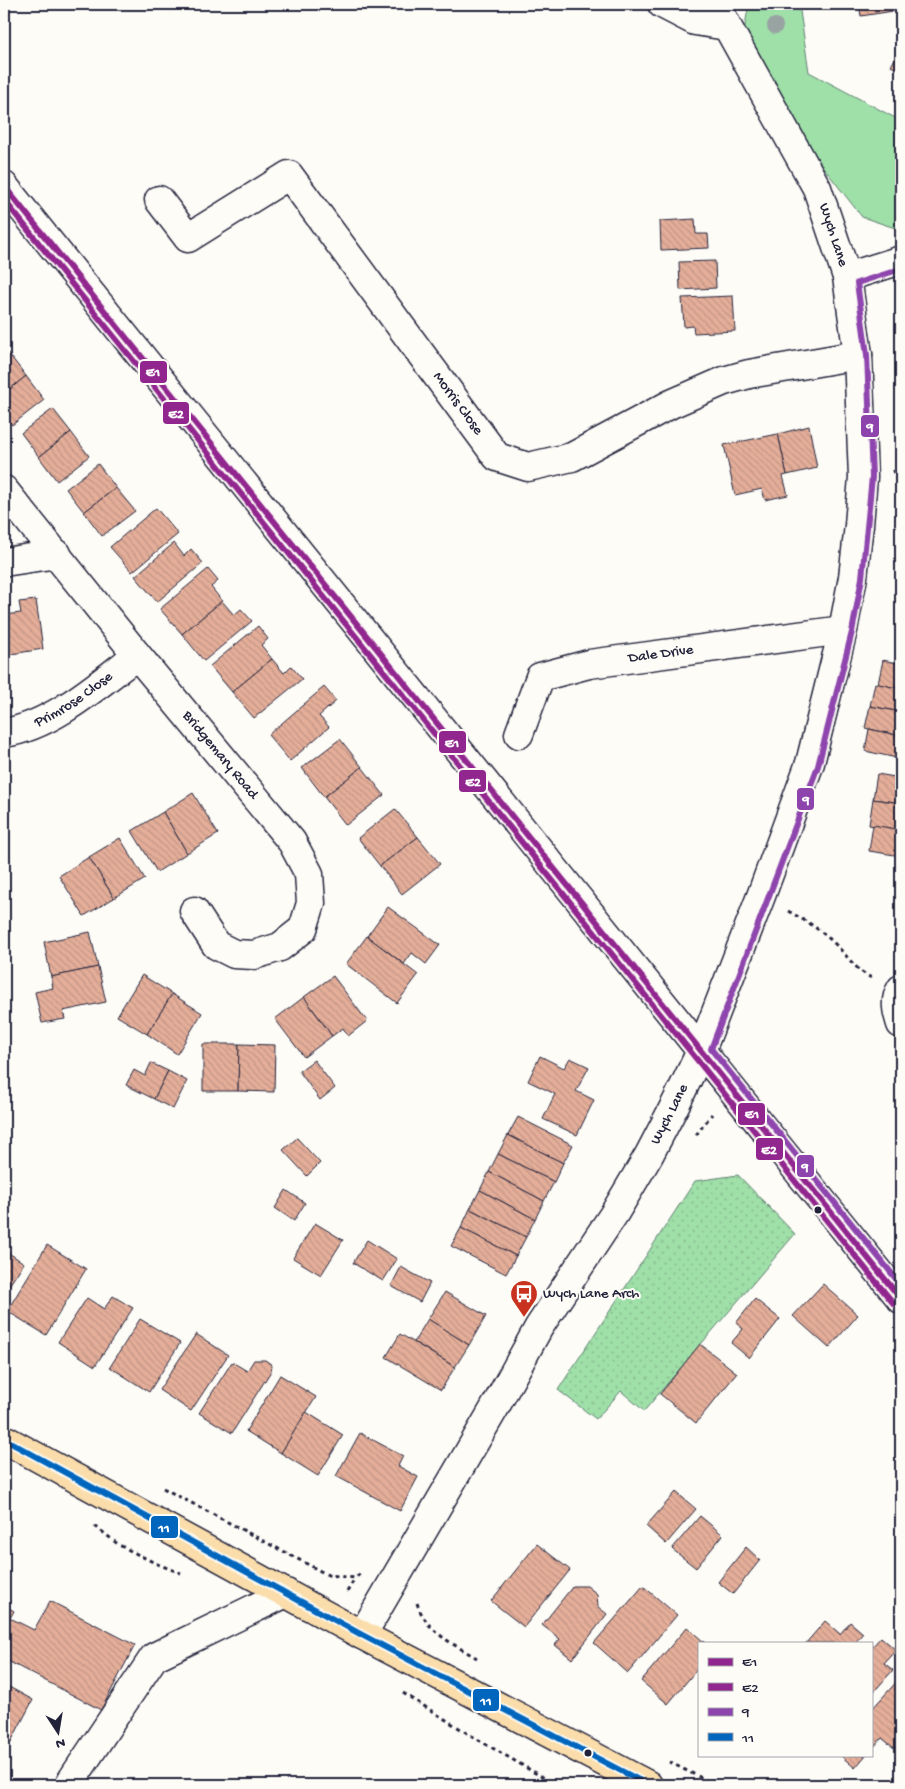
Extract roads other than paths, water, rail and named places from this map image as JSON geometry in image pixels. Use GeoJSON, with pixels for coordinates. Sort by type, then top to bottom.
{"type":"FeatureCollection","features":[{"type":"Feature","properties":{"kind":"main road"},"geometry":{"type":"LineString","coordinates":[[4,1439],[362,1635],[648,1785]]}},
{"type":"Feature","properties":{"kind":"street"},"geometry":{"type":"LineString","coordinates":[[662,4],[695,21],[721,15]]}},
{"type":"Feature","properties":{"kind":"street","name":"Wych Lane"},"geometry":{"type":"LineString","coordinates":[[362,1635],[539,1328],[614,1214],[649,1155],[701,1051],[810,763],[843,630],[857,542],[863,477],[858,355],[847,277],[817,188],[721,15]]}},
{"type":"Feature","properties":{"kind":"street","name":"Morris Close"},"geometry":{"type":"LineString","coordinates":[[159,200],[188,238],[289,175],[497,457],[528,467],[572,457],[671,404],[724,381],[749,374],[858,355]]}},
{"type":"Feature","properties":{"kind":"street"},"geometry":{"type":"LineString","coordinates":[[4,186],[901,1299]]}},
{"type":"Feature","properties":{"kind":"street"},"geometry":{"type":"LineString","coordinates":[[847,277],[901,260]]}},
{"type":"Feature","properties":{"kind":"street","name":"Bridgemary Road"},"geometry":{"type":"LineString","coordinates":[[4,490],[292,842],[309,874],[311,903],[303,928],[280,947],[254,955],[234,954],[216,945],[194,910]]}},
{"type":"Feature","properties":{"kind":"street"},"geometry":{"type":"LineString","coordinates":[[4,562],[57,554]]}},
{"type":"Feature","properties":{"kind":"street","name":"Dale Drive"},"geometry":{"type":"LineString","coordinates":[[519,734],[540,676],[589,664],[843,630]]}},
{"type":"Feature","properties":{"kind":"street","name":"Primrose Close"},"geometry":{"type":"LineString","coordinates":[[4,733],[13,732],[60,712],[138,656]]}},
{"type":"Feature","properties":{"kind":"street"},"geometry":{"type":"LineString","coordinates":[[900,990],[897,1002],[901,1024]]}},
{"type":"Feature","properties":{"kind":"street"},"geometry":{"type":"LineString","coordinates":[[71,1781],[115,1713],[154,1658],[286,1593]]}},
{"type":"Feature","properties":{"kind":"place","name":"Wych Lane Arch"},"geometry":{"type":"Point","coordinates":[524,1318]}}]}
